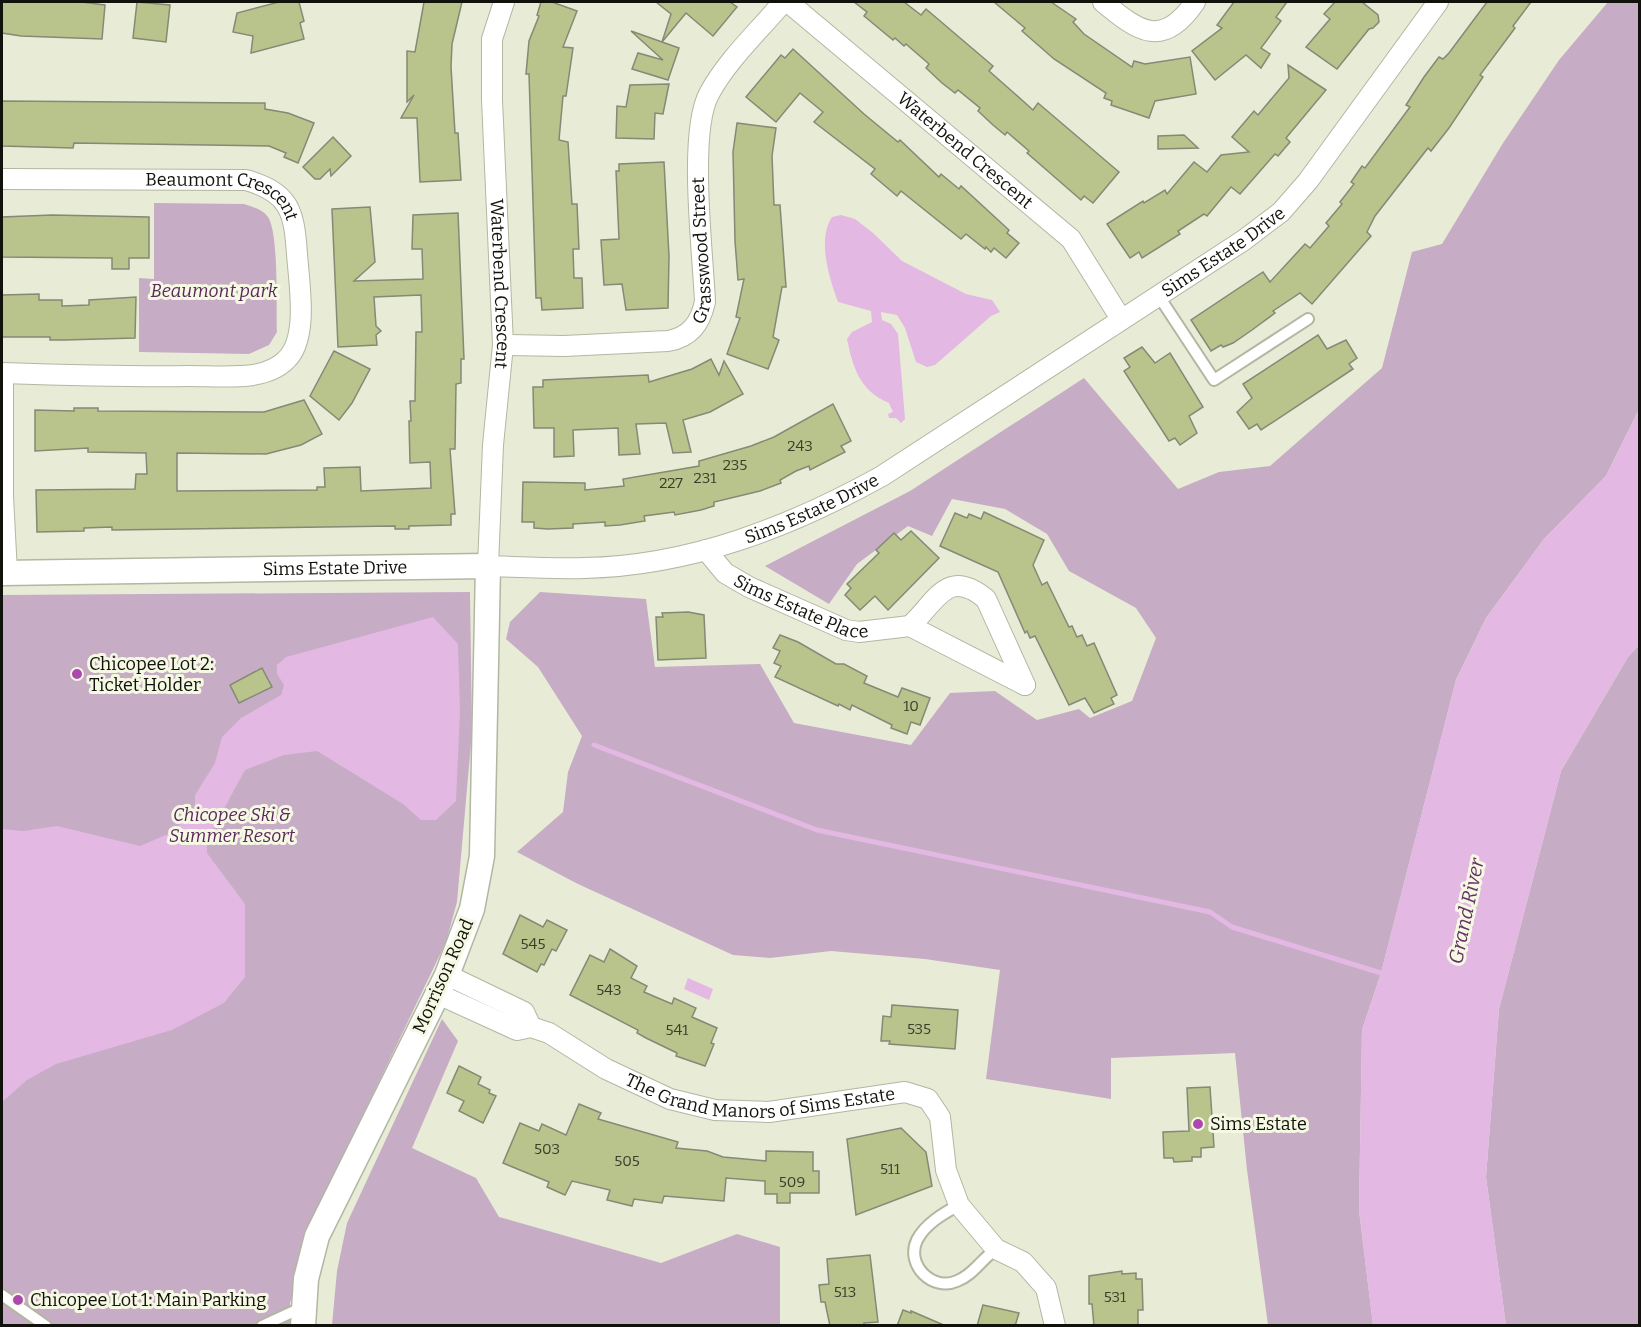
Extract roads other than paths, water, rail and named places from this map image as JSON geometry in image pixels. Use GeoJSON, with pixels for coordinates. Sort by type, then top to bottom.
{"type":"FeatureCollection","features":[{"type":"Feature","properties":{"kind":"street","name":"Waterbend Crescent"},"geometry":{"type":"LineString","coordinates":[[488,566],[493,445],[503,345],[492,90],[492,39],[504,2]]}},
{"type":"Feature","properties":{"kind":"street","name":"Grasswood Street"},"geometry":{"type":"LineString","coordinates":[[503,345],[564,346],[668,341],[684,337],[695,327],[702,316],[705,302],[698,140],[702,112],[718,80],[783,2]]}},
{"type":"Feature","properties":{"kind":"street","name":"Waterbend Crescent"},"geometry":{"type":"LineString","coordinates":[[788,2],[1071,239],[1121,319]]}},
{"type":"Feature","properties":{"kind":"street"},"geometry":{"type":"LineString","coordinates":[[1103,2],[1130,25],[1152,32],[1174,26],[1195,2]]}},
{"type":"Feature","properties":{"kind":"street","name":"Sims Estate Drive"},"geometry":{"type":"LineString","coordinates":[[4,573],[488,566],[585,568],[656,561],[706,550],[793,522],[882,476],[1244,240],[1281,212],[1308,181],[1429,5]]}},
{"type":"Feature","properties":{"kind":"street","name":"Beaumont Crescent"},"geometry":{"type":"LineString","coordinates":[[2,179],[246,180],[268,187],[285,201],[295,224],[301,322],[297,340],[287,360],[269,371],[251,375],[155,377],[2,373]]}},
{"type":"Feature","properties":{"kind":"street"},"geometry":{"type":"LineString","coordinates":[[2,373],[4,573]]}},
{"type":"Feature","properties":{"kind":"street","name":"Sims Estate Place"},"geometry":{"type":"LineString","coordinates":[[706,550],[725,573],[749,587],[846,630],[859,632],[910,626]]}},
{"type":"Feature","properties":{"kind":"street","name":"Morrison Road"},"geometry":{"type":"LineString","coordinates":[[303,1316],[306,1279],[317,1236],[442,984],[472,909],[482,856],[488,566]]}},
{"type":"Feature","properties":{"kind":"street"},"geometry":{"type":"LineString","coordinates":[[960,585],[974,589],[986,599],[1025,685],[910,626],[926,611],[935,595],[947,588],[960,585]]}},
{"type":"Feature","properties":{"kind":"street","name":"The Grand Manors of Sims Estate"},"geometry":{"type":"LineString","coordinates":[[442,984],[524,1012],[531,1027],[549,1033],[606,1069],[670,1099],[715,1110],[769,1112],[905,1092],[928,1100],[940,1117],[946,1170],[959,1205],[996,1249],[1023,1262],[1046,1288],[1055,1326]]}},
{"type":"Feature","properties":{"kind":"lane"},"geometry":{"type":"LineString","coordinates":[[1158,296],[1214,380],[1308,319]]}},
{"type":"Feature","properties":{"kind":"lane"},"geometry":{"type":"LineString","coordinates":[[959,1205],[930,1224],[917,1240],[914,1255],[925,1277],[936,1283],[948,1285],[972,1272],[996,1249]]}},
{"type":"Feature","properties":{"kind":"lane"},"geometry":{"type":"LineString","coordinates":[[2,1295],[46,1326]]}},
{"type":"Feature","properties":{"kind":"lane"},"geometry":{"type":"LineString","coordinates":[[262,1326],[303,1316]]}},
{"type":"Feature","properties":{"kind":"water"},"geometry":{"type":"Polygon","coordinates":[[[841,215],[855,219],[902,261],[966,294],[992,300],[1000,312],[991,316],[935,365],[927,367],[916,362],[905,328],[897,315],[881,312],[882,320],[891,324],[898,334],[905,419],[901,423],[896,418],[889,418],[888,414],[893,412],[889,403],[871,392],[859,377],[852,360],[847,339],[852,332],[872,322],[871,311],[838,302],[831,281],[826,259],[825,236],[832,217],[841,215]]]}},
{"type":"Feature","properties":{"kind":"water","name":"Grand River"},"geometry":{"type":"Polygon","coordinates":[[[1639,409],[1639,645],[1628,657],[1561,771],[1499,1009],[1486,1177],[1506,1325],[1373,1325],[1359,1210],[1362,1030],[1381,973],[1456,680],[1486,618],[1544,539],[1606,476],[1639,409]]]}},
{"type":"Feature","properties":{"kind":"water"},"geometry":{"type":"Polygon","coordinates":[[[433,617],[458,644],[460,711],[456,801],[436,820],[421,820],[403,804],[317,751],[284,755],[245,770],[207,840],[207,853],[245,904],[245,977],[224,1003],[172,1030],[56,1064],[27,1080],[2,1102],[2,829],[23,831],[57,826],[140,846],[168,834],[195,813],[195,795],[215,763],[222,737],[241,718],[281,695],[284,685],[277,674],[277,665],[286,657],[433,617]]]}},
{"type":"Feature","properties":{"kind":"water"},"geometry":{"type":"Polygon","coordinates":[[[688,978],[713,989],[709,1000],[684,989],[688,978]]]}},
{"type":"Feature","properties":{"kind":"waterway"},"geometry":{"type":"LineString","coordinates":[[594,745],[817,830],[1210,912],[1232,927],[1381,973]]}},
{"type":"Feature","properties":{"kind":"place","name":"Chicopee Lot 2: Ticket Holder"},"geometry":{"type":"Point","coordinates":[77,674]}},
{"type":"Feature","properties":{"kind":"place","name":"Sims Estate"},"geometry":{"type":"Point","coordinates":[1198,1124]}},
{"type":"Feature","properties":{"kind":"place","name":"Chicopee Lot 1: Main Parking"},"geometry":{"type":"Point","coordinates":[18,1300]}},
{"type":"Feature","properties":{"kind":"park label","name":"Beaumont park"},"geometry":{"type":"Point","coordinates":[214,291]}},
{"type":"Feature","properties":{"kind":"park label","name":"Chicopee Ski & Summer Resort"},"geometry":{"type":"Point","coordinates":[232,825]}}]}
